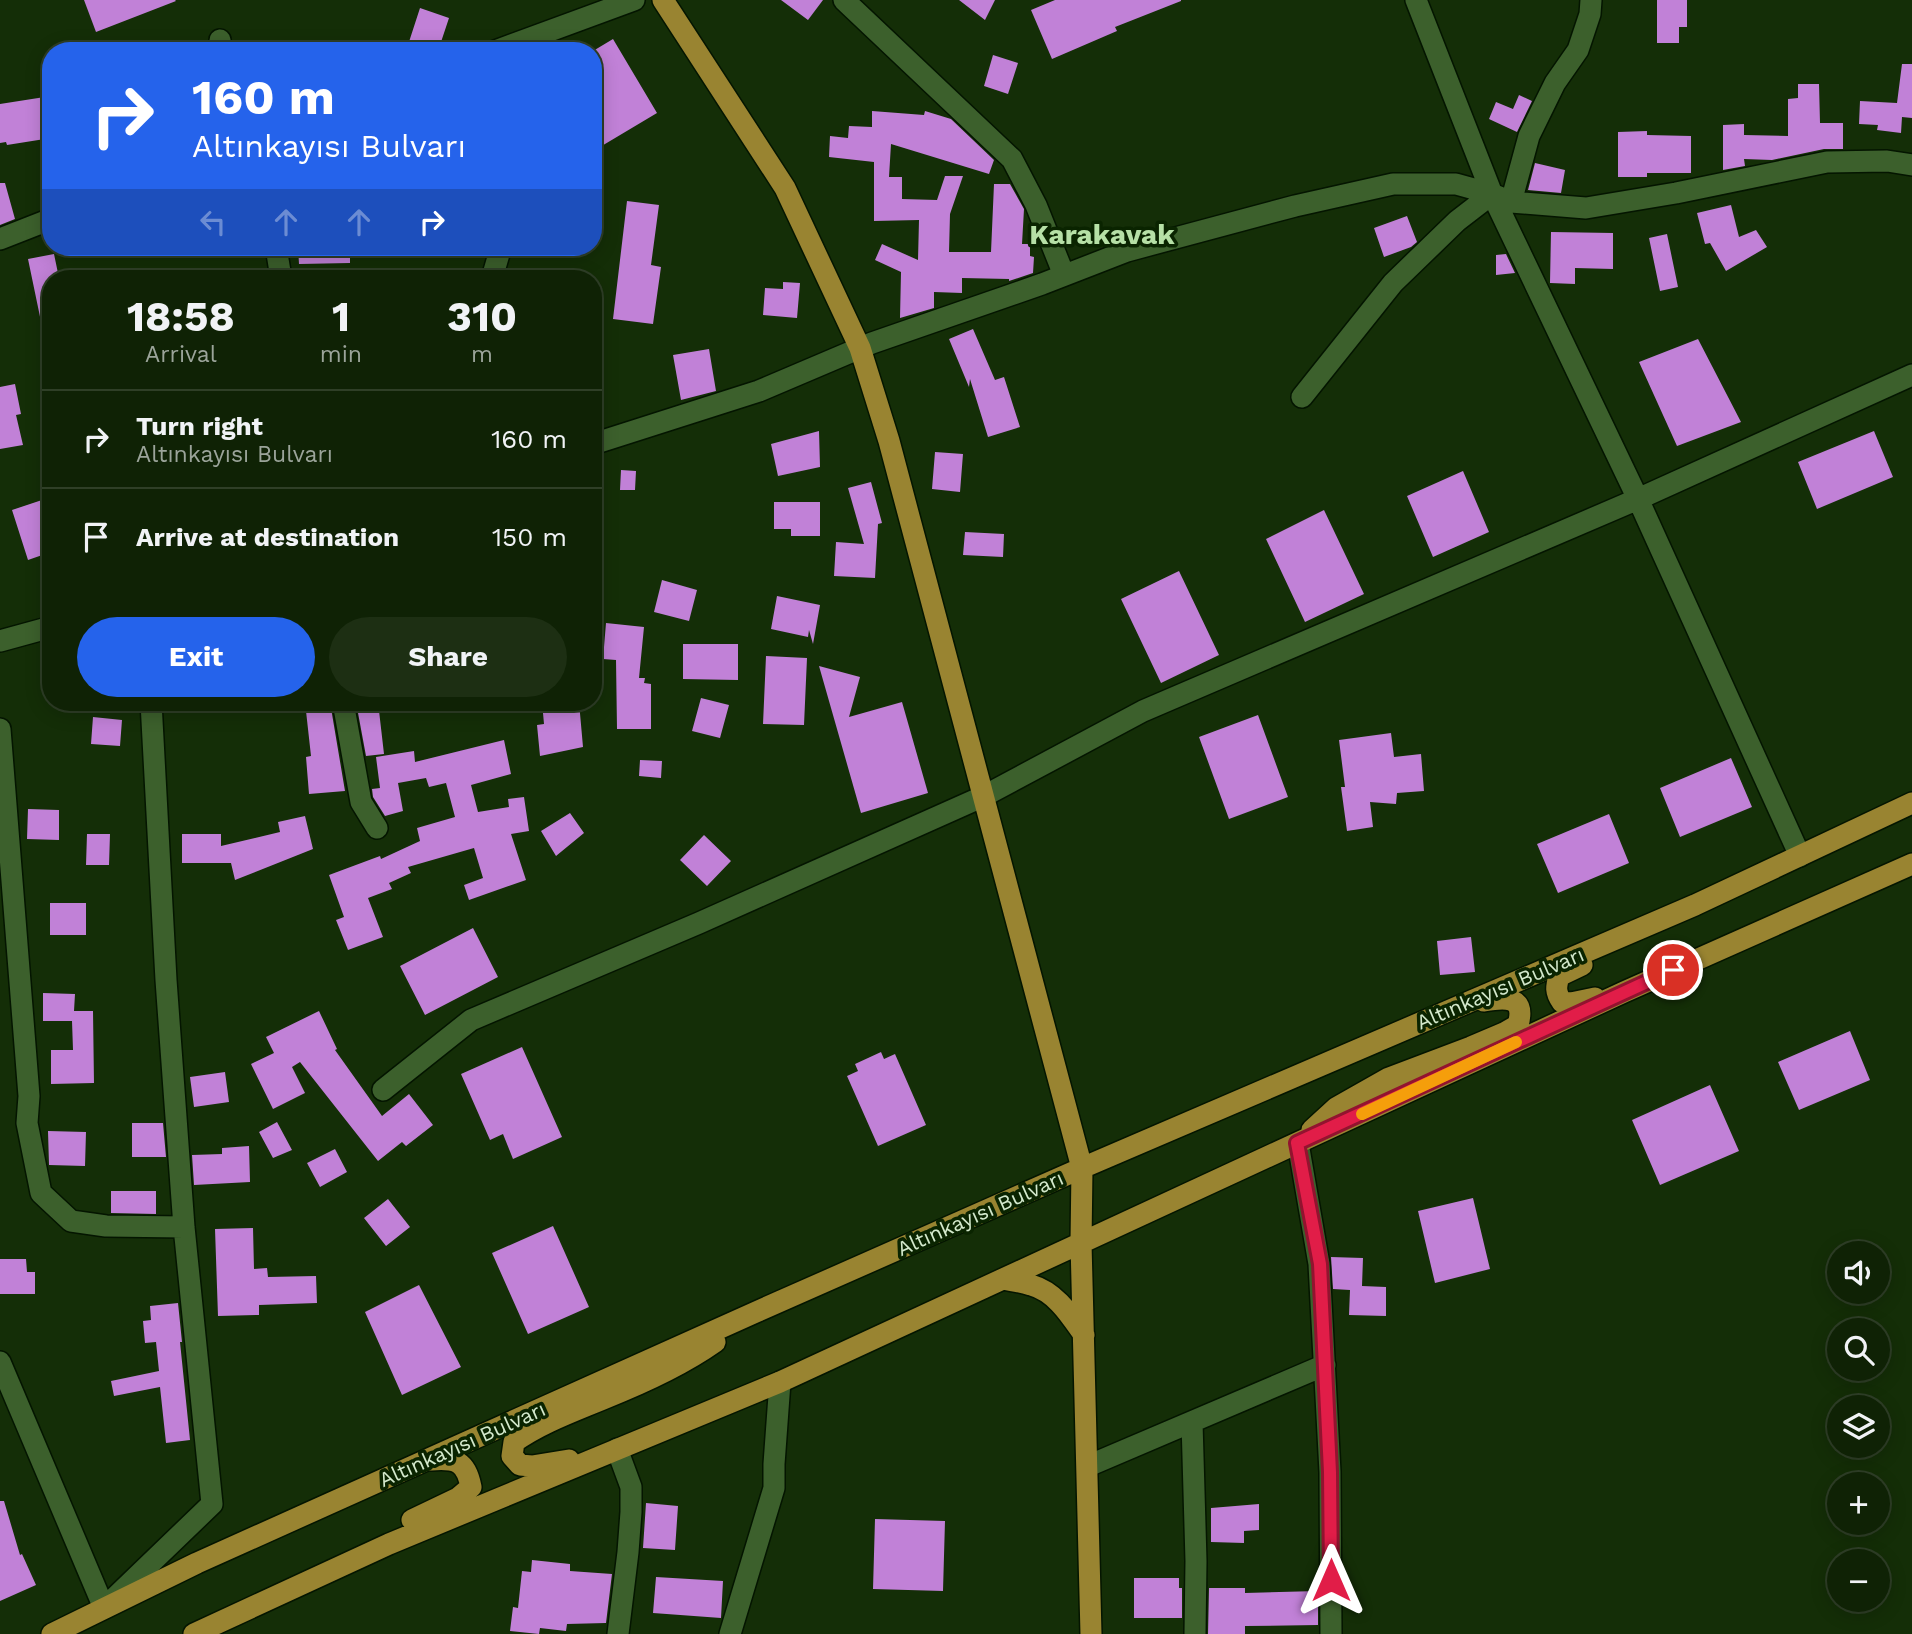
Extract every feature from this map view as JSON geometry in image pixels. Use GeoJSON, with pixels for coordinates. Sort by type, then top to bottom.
{"type":"FeatureCollection","features":[{"type":"Feature","properties":{"kind":"main road"},"geometry":{"type":"LineString","coordinates":[[663,0],[785,188],[860,348],[889,441],[1082,1168],[1091,1634]]}},
{"type":"Feature","properties":{"kind":"main road","name":"Altınkayısı Bulvarı"},"geometry":{"type":"LineString","coordinates":[[52,1634],[197,1563],[756,1312],[1082,1168],[1695,905],[1912,803]]}},
{"type":"Feature","properties":{"kind":"main road"},"geometry":{"type":"LineString","coordinates":[[194,1634],[389,1544],[780,1382],[1649,980],[1912,864]]}},
{"type":"Feature","properties":{"kind":"main road"},"geometry":{"type":"LineString","coordinates":[[1649,980],[1571,1003],[1562,1002],[1556,987],[1559,976],[1649,938],[1708,908],[1745,881]]}},
{"type":"Feature","properties":{"kind":"main road"},"geometry":{"type":"LineString","coordinates":[[1297,1143],[1336,1108],[1389,1078],[1518,1025],[1518,1005],[1511,999],[1501,998],[1461,1005]]}},
{"type":"Feature","properties":{"kind":"main road"},"geometry":{"type":"LineString","coordinates":[[1003,1279],[1034,1285],[1053,1297],[1084,1335]]}},
{"type":"Feature","properties":{"kind":"main road"},"geometry":{"type":"LineString","coordinates":[[617,1449],[532,1466],[520,1465],[512,1456],[514,1442],[531,1431],[624,1391],[696,1355],[756,1312]]}},
{"type":"Feature","properties":{"kind":"main road"},"geometry":{"type":"LineString","coordinates":[[272,1599],[293,1574],[458,1498],[471,1486],[468,1472],[461,1464],[448,1459],[426,1461]]}},
{"type":"Feature","properties":{"kind":"street"},"geometry":{"type":"LineString","coordinates":[[520,42],[634,0]]}},
{"type":"Feature","properties":{"kind":"street"},"geometry":{"type":"LineString","coordinates":[[844,0],[1012,159],[1036,205],[1064,275]]}},
{"type":"Feature","properties":{"kind":"street"},"geometry":{"type":"LineString","coordinates":[[1416,0],[1501,198],[1800,856]]}},
{"type":"Feature","properties":{"kind":"street"},"geometry":{"type":"LineString","coordinates":[[1302,397],[1394,283],[1457,221],[1501,198],[1555,83],[1577,50],[1590,14],[1591,0]]}},
{"type":"Feature","properties":{"kind":"street"},"geometry":{"type":"LineString","coordinates":[[602,441],[759,391],[860,348],[1127,251],[1294,206],[1394,184],[1456,184],[1501,198],[1586,208],[1676,193],[1827,162],[1912,165]]}},
{"type":"Feature","properties":{"kind":"street"},"geometry":{"type":"LineString","coordinates":[[0,239],[42,223]]}},
{"type":"Feature","properties":{"kind":"street"},"geometry":{"type":"LineString","coordinates":[[383,1090],[471,1020],[699,923],[984,796],[1143,712],[1638,499],[1912,375]]}},
{"type":"Feature","properties":{"kind":"street"},"geometry":{"type":"LineString","coordinates":[[0,641],[42,629]]}},
{"type":"Feature","properties":{"kind":"street"},"geometry":{"type":"LineString","coordinates":[[0,1362],[104,1608],[212,1504],[184,1227],[166,980],[151,711]]}},
{"type":"Feature","properties":{"kind":"street"},"geometry":{"type":"LineString","coordinates":[[345,711],[361,802],[377,828]]}},
{"type":"Feature","properties":{"kind":"street"},"geometry":{"type":"LineString","coordinates":[[0,729],[29,1096],[27,1123],[41,1193],[71,1221],[107,1226],[184,1227]]}},
{"type":"Feature","properties":{"kind":"street"},"geometry":{"type":"LineString","coordinates":[[1297,1143],[1320,1264],[1330,1472],[1331,1634]]}},
{"type":"Feature","properties":{"kind":"street"},"geometry":{"type":"LineString","coordinates":[[1088,1466],[1325,1365]]}},
{"type":"Feature","properties":{"kind":"street"},"geometry":{"type":"LineString","coordinates":[[730,1634],[774,1488],[780,1382]]}},
{"type":"Feature","properties":{"kind":"street"},"geometry":{"type":"LineString","coordinates":[[1192,1422],[1195,1634]]}},
{"type":"Feature","properties":{"kind":"street"},"geometry":{"type":"LineString","coordinates":[[617,1449],[631,1487],[628,1552],[618,1634]]}},
{"type":"Feature","properties":{"kind":"building"},"geometry":{"type":"Polygon","coordinates":[[[84,0],[175,0],[176,1],[96,32],[84,0]]]}},
{"type":"Feature","properties":{"kind":"building"},"geometry":{"type":"Polygon","coordinates":[[[781,0],[823,0],[808,20],[781,0]]]}},
{"type":"Feature","properties":{"kind":"building"},"geometry":{"type":"Polygon","coordinates":[[[959,0],[995,0],[985,20],[959,0]]]}},
{"type":"Feature","properties":{"kind":"building"},"geometry":{"type":"Polygon","coordinates":[[[1055,0],[1181,1],[1115,27],[1117,31],[1052,59],[1031,10],[1055,0]]]}},
{"type":"Feature","properties":{"kind":"building"},"geometry":{"type":"Polygon","coordinates":[[[1657,0],[1687,0],[1687,27],[1679,27],[1679,43],[1657,43],[1657,0]]]}},
{"type":"Feature","properties":{"kind":"building"},"geometry":{"type":"Polygon","coordinates":[[[420,8],[449,18],[441,42],[409,42],[420,8]]]}},
{"type":"Feature","properties":{"kind":"building"},"geometry":{"type":"Polygon","coordinates":[[[613,39],[657,113],[602,146],[602,46],[613,39]]]}},
{"type":"Feature","properties":{"kind":"building"},"geometry":{"type":"Polygon","coordinates":[[[993,55],[1018,63],[1008,94],[984,86],[993,55]]]}},
{"type":"Feature","properties":{"kind":"building"},"geometry":{"type":"Polygon","coordinates":[[[1902,64],[1912,64],[1912,118],[1902,117],[1901,133],[1877,130],[1878,125],[1859,124],[1860,101],[1897,103],[1902,64]]]}},
{"type":"Feature","properties":{"kind":"building"},"geometry":{"type":"Polygon","coordinates":[[[1798,84],[1819,84],[1820,123],[1843,123],[1843,149],[1824,149],[1772,160],[1744,159],[1745,166],[1723,170],[1723,125],[1744,124],[1744,135],[1788,136],[1788,99],[1798,98],[1798,84]]]}},
{"type":"Feature","properties":{"kind":"building"},"geometry":{"type":"Polygon","coordinates":[[[1519,95],[1532,101],[1517,132],[1489,119],[1496,102],[1513,109],[1519,95]]]}},
{"type":"Feature","properties":{"kind":"building"},"geometry":{"type":"Polygon","coordinates":[[[42,97],[42,139],[7,145],[6,142],[0,143],[0,104],[42,97]]]}},
{"type":"Feature","properties":{"kind":"building"},"geometry":{"type":"Polygon","coordinates":[[[872,111],[924,115],[925,111],[951,119],[994,160],[989,174],[891,144],[889,177],[902,177],[902,199],[937,200],[945,176],[963,176],[950,214],[949,252],[991,252],[994,184],[1010,184],[1024,209],[1022,244],[1030,244],[1030,256],[1034,257],[1033,273],[1009,281],[962,278],[962,293],[934,292],[934,308],[900,318],[901,272],[875,260],[882,244],[918,260],[919,220],[874,221],[874,162],[829,157],[830,136],[848,138],[849,126],[872,127],[872,111]]]}},
{"type":"Feature","properties":{"kind":"building"},"geometry":{"type":"Polygon","coordinates":[[[1647,131],[1647,135],[1691,136],[1691,173],[1647,173],[1647,177],[1618,177],[1618,132],[1647,131]]]}},
{"type":"Feature","properties":{"kind":"building"},"geometry":{"type":"Polygon","coordinates":[[[1535,163],[1565,170],[1561,193],[1528,190],[1535,163]]]}},
{"type":"Feature","properties":{"kind":"building"},"geometry":{"type":"Polygon","coordinates":[[[0,183],[5,183],[15,219],[0,225],[0,183]]]}},
{"type":"Feature","properties":{"kind":"building"},"geometry":{"type":"Polygon","coordinates":[[[627,201],[659,205],[651,265],[661,267],[653,324],[613,319],[627,201]]]}},
{"type":"Feature","properties":{"kind":"building"},"geometry":{"type":"Polygon","coordinates":[[[1731,205],[1739,237],[1756,230],[1767,247],[1726,271],[1710,243],[1705,244],[1697,213],[1731,205]]]}},
{"type":"Feature","properties":{"kind":"building"},"geometry":{"type":"Polygon","coordinates":[[[1407,216],[1417,242],[1384,257],[1374,228],[1407,216]]]}},
{"type":"Feature","properties":{"kind":"building"},"geometry":{"type":"Polygon","coordinates":[[[1551,232],[1613,233],[1613,269],[1575,268],[1575,284],[1550,283],[1551,232]]]}},
{"type":"Feature","properties":{"kind":"building"},"geometry":{"type":"Polygon","coordinates":[[[1667,234],[1678,287],[1660,291],[1649,238],[1667,234]]]}},
{"type":"Feature","properties":{"kind":"building"},"geometry":{"type":"Polygon","coordinates":[[[1506,254],[1515,273],[1496,275],[1496,255],[1506,254]]]}},
{"type":"Feature","properties":{"kind":"building"},"geometry":{"type":"Polygon","coordinates":[[[54,256],[57,270],[42,270],[42,326],[28,259],[54,256]]]}},
{"type":"Feature","properties":{"kind":"building"},"geometry":{"type":"Polygon","coordinates":[[[299,256],[350,256],[350,263],[299,264],[299,256]]]}},
{"type":"Feature","properties":{"kind":"building"},"geometry":{"type":"Polygon","coordinates":[[[783,282],[800,283],[797,318],[763,315],[765,288],[783,289],[783,282]]]}},
{"type":"Feature","properties":{"kind":"building"},"geometry":{"type":"Polygon","coordinates":[[[973,329],[995,380],[1004,377],[1020,427],[988,437],[970,379],[969,387],[949,339],[973,329]]]}},
{"type":"Feature","properties":{"kind":"building"},"geometry":{"type":"Polygon","coordinates":[[[1698,339],[1741,422],[1677,446],[1639,362],[1698,339]]]}},
{"type":"Feature","properties":{"kind":"building"},"geometry":{"type":"Polygon","coordinates":[[[709,349],[716,391],[681,400],[673,355],[709,349]]]}},
{"type":"Feature","properties":{"kind":"building"},"geometry":{"type":"Polygon","coordinates":[[[15,384],[21,414],[16,415],[23,445],[0,449],[0,387],[15,384]]]}},
{"type":"Feature","properties":{"kind":"building"},"geometry":{"type":"Polygon","coordinates":[[[819,431],[820,467],[778,476],[771,444],[819,431]]]}},
{"type":"Feature","properties":{"kind":"building"},"geometry":{"type":"Polygon","coordinates":[[[1874,431],[1893,477],[1817,509],[1798,462],[1874,431]]]}},
{"type":"Feature","properties":{"kind":"building"},"geometry":{"type":"Polygon","coordinates":[[[935,452],[963,454],[960,492],[932,489],[935,452]]]}},
{"type":"Feature","properties":{"kind":"building"},"geometry":{"type":"Polygon","coordinates":[[[621,470],[636,471],[635,490],[620,490],[621,470]]]}},
{"type":"Feature","properties":{"kind":"building"},"geometry":{"type":"Polygon","coordinates":[[[1463,471],[1489,532],[1433,557],[1407,496],[1463,471]]]}},
{"type":"Feature","properties":{"kind":"building"},"geometry":{"type":"Polygon","coordinates":[[[871,482],[882,523],[878,524],[875,578],[834,576],[836,542],[864,544],[848,488],[871,482]]]}},
{"type":"Feature","properties":{"kind":"building"},"geometry":{"type":"Polygon","coordinates":[[[42,500],[42,555],[28,560],[12,510],[42,500]]]}},
{"type":"Feature","properties":{"kind":"building"},"geometry":{"type":"Polygon","coordinates":[[[774,502],[820,502],[820,536],[791,536],[791,529],[774,529],[774,502]]]}},
{"type":"Feature","properties":{"kind":"building"},"geometry":{"type":"Polygon","coordinates":[[[1324,510],[1364,594],[1305,622],[1266,539],[1324,510]]]}},
{"type":"Feature","properties":{"kind":"building"},"geometry":{"type":"Polygon","coordinates":[[[965,532],[1004,534],[1003,557],[963,555],[965,532]]]}},
{"type":"Feature","properties":{"kind":"building"},"geometry":{"type":"Polygon","coordinates":[[[1179,571],[1219,655],[1161,683],[1121,599],[1179,571]]]}},
{"type":"Feature","properties":{"kind":"building"},"geometry":{"type":"Polygon","coordinates":[[[662,580],[697,590],[689,621],[654,612],[662,580]]]}},
{"type":"Feature","properties":{"kind":"building"},"geometry":{"type":"Polygon","coordinates":[[[777,596],[820,605],[813,644],[809,630],[808,637],[771,629],[777,596]]]}},
{"type":"Feature","properties":{"kind":"building"},"geometry":{"type":"Polygon","coordinates":[[[606,623],[644,627],[639,678],[645,678],[644,683],[651,684],[651,729],[617,729],[616,660],[603,659],[606,623]]]}},
{"type":"Feature","properties":{"kind":"building"},"geometry":{"type":"Polygon","coordinates":[[[683,644],[738,644],[738,680],[683,679],[683,644]]]}},
{"type":"Feature","properties":{"kind":"building"},"geometry":{"type":"Polygon","coordinates":[[[766,656],[807,658],[804,725],[763,724],[766,656]]]}},
{"type":"Feature","properties":{"kind":"building"},"geometry":{"type":"Polygon","coordinates":[[[819,666],[860,677],[849,717],[902,702],[928,793],[861,813],[819,666]]]}},
{"type":"Feature","properties":{"kind":"building"},"geometry":{"type":"Polygon","coordinates":[[[701,698],[729,705],[720,738],[692,731],[701,698]]]}},
{"type":"Feature","properties":{"kind":"building"},"geometry":{"type":"Polygon","coordinates":[[[306,711],[332,711],[345,791],[309,794],[306,757],[311,756],[306,711]]]}},
{"type":"Feature","properties":{"kind":"building"},"geometry":{"type":"Polygon","coordinates":[[[358,711],[379,711],[384,754],[366,756],[358,711]]]}},
{"type":"Feature","properties":{"kind":"building"},"geometry":{"type":"Polygon","coordinates":[[[543,711],[580,711],[583,747],[540,756],[537,725],[544,724],[543,711]]]}},
{"type":"Feature","properties":{"kind":"building"},"geometry":{"type":"Polygon","coordinates":[[[1258,715],[1288,797],[1229,819],[1199,737],[1258,715]]]}},
{"type":"Feature","properties":{"kind":"building"},"geometry":{"type":"Polygon","coordinates":[[[93,717],[122,720],[120,746],[91,744],[93,717]]]}},
{"type":"Feature","properties":{"kind":"building"},"geometry":{"type":"Polygon","coordinates":[[[1391,733],[1394,757],[1421,754],[1424,791],[1397,793],[1396,804],[1370,802],[1373,827],[1347,831],[1341,787],[1345,787],[1339,740],[1391,733]]]}},
{"type":"Feature","properties":{"kind":"building"},"geometry":{"type":"Polygon","coordinates":[[[504,740],[511,774],[471,785],[478,812],[509,807],[508,799],[524,797],[529,831],[511,834],[526,880],[469,900],[464,885],[483,878],[474,848],[408,867],[411,873],[389,883],[392,889],[368,898],[383,937],[348,950],[336,920],[344,917],[329,875],[380,856],[381,859],[420,841],[417,828],[455,817],[446,783],[429,787],[426,778],[398,783],[403,811],[385,816],[373,797],[372,789],[380,788],[376,757],[414,751],[415,762],[504,740]]]}},
{"type":"Feature","properties":{"kind":"building"},"geometry":{"type":"Polygon","coordinates":[[[1731,758],[1752,807],[1680,837],[1660,788],[1731,758]]]}},
{"type":"Feature","properties":{"kind":"building"},"geometry":{"type":"Polygon","coordinates":[[[640,760],[662,761],[661,778],[639,776],[640,760]]]}},
{"type":"Feature","properties":{"kind":"building"},"geometry":{"type":"Polygon","coordinates":[[[28,809],[59,810],[59,840],[27,839],[28,809]]]}},
{"type":"Feature","properties":{"kind":"building"},"geometry":{"type":"Polygon","coordinates":[[[570,813],[584,833],[556,856],[541,831],[570,813]]]}},
{"type":"Feature","properties":{"kind":"building"},"geometry":{"type":"Polygon","coordinates":[[[1609,814],[1629,863],[1558,893],[1537,844],[1609,814]]]}},
{"type":"Feature","properties":{"kind":"building"},"geometry":{"type":"Polygon","coordinates":[[[305,816],[313,849],[235,880],[231,863],[182,863],[182,834],[221,834],[221,846],[280,832],[278,822],[305,816]]]}},
{"type":"Feature","properties":{"kind":"building"},"geometry":{"type":"Polygon","coordinates":[[[87,834],[110,834],[109,865],[86,865],[87,834]]]}},
{"type":"Feature","properties":{"kind":"building"},"geometry":{"type":"Polygon","coordinates":[[[704,835],[731,861],[707,886],[680,860],[704,835]]]}},
{"type":"Feature","properties":{"kind":"building"},"geometry":{"type":"Polygon","coordinates":[[[50,903],[86,903],[86,935],[50,935],[50,903]]]}},
{"type":"Feature","properties":{"kind":"building"},"geometry":{"type":"Polygon","coordinates":[[[473,928],[498,977],[425,1015],[400,966],[473,928]]]}},
{"type":"Feature","properties":{"kind":"building"},"geometry":{"type":"Polygon","coordinates":[[[1471,937],[1475,972],[1440,975],[1437,941],[1471,937]]]}},
{"type":"Feature","properties":{"kind":"building"},"geometry":{"type":"Polygon","coordinates":[[[43,993],[75,994],[74,1011],[93,1011],[94,1083],[51,1084],[51,1050],[73,1050],[72,1021],[43,1021],[43,993]]]}},
{"type":"Feature","properties":{"kind":"building"},"geometry":{"type":"Polygon","coordinates":[[[319,1011],[337,1049],[335,1050],[382,1116],[409,1094],[433,1125],[406,1146],[402,1142],[378,1161],[300,1062],[292,1067],[305,1093],[273,1109],[251,1064],[274,1053],[266,1037],[319,1011]]]}},
{"type":"Feature","properties":{"kind":"building"},"geometry":{"type":"Polygon","coordinates":[[[1850,1031],[1870,1080],[1799,1110],[1778,1062],[1850,1031]]]}},
{"type":"Feature","properties":{"kind":"building"},"geometry":{"type":"Polygon","coordinates":[[[522,1047],[562,1137],[513,1159],[503,1134],[490,1140],[461,1074],[522,1047]]]}},
{"type":"Feature","properties":{"kind":"building"},"geometry":{"type":"Polygon","coordinates":[[[881,1052],[884,1059],[895,1054],[926,1125],[878,1146],[847,1076],[858,1071],[855,1064],[881,1052]]]}},
{"type":"Feature","properties":{"kind":"building"},"geometry":{"type":"Polygon","coordinates":[[[225,1072],[229,1102],[194,1107],[190,1077],[225,1072]]]}},
{"type":"Feature","properties":{"kind":"building"},"geometry":{"type":"Polygon","coordinates":[[[1710,1085],[1739,1151],[1660,1185],[1632,1120],[1710,1085]]]}},
{"type":"Feature","properties":{"kind":"building"},"geometry":{"type":"Polygon","coordinates":[[[277,1122],[292,1150],[273,1158],[259,1132],[277,1122]]]}},
{"type":"Feature","properties":{"kind":"building"},"geometry":{"type":"Polygon","coordinates":[[[132,1123],[163,1123],[166,1157],[132,1157],[132,1123]]]}},
{"type":"Feature","properties":{"kind":"building"},"geometry":{"type":"Polygon","coordinates":[[[48,1131],[86,1132],[85,1166],[49,1165],[48,1131]]]}},
{"type":"Feature","properties":{"kind":"building"},"geometry":{"type":"Polygon","coordinates":[[[249,1146],[250,1182],[194,1185],[192,1155],[222,1154],[222,1148],[249,1146]]]}},
{"type":"Feature","properties":{"kind":"building"},"geometry":{"type":"Polygon","coordinates":[[[335,1149],[347,1172],[320,1187],[307,1163],[335,1149]]]}},
{"type":"Feature","properties":{"kind":"building"},"geometry":{"type":"Polygon","coordinates":[[[111,1191],[156,1191],[156,1214],[111,1213],[111,1191]]]}},
{"type":"Feature","properties":{"kind":"building"},"geometry":{"type":"Polygon","coordinates":[[[1473,1198],[1490,1269],[1435,1283],[1418,1211],[1473,1198]]]}},
{"type":"Feature","properties":{"kind":"building"},"geometry":{"type":"Polygon","coordinates":[[[388,1199],[410,1227],[386,1246],[364,1218],[388,1199]]]}},
{"type":"Feature","properties":{"kind":"building"},"geometry":{"type":"Polygon","coordinates":[[[553,1226],[589,1307],[528,1334],[492,1253],[553,1226]]]}},
{"type":"Feature","properties":{"kind":"building"},"geometry":{"type":"Polygon","coordinates":[[[253,1228],[254,1269],[267,1268],[268,1277],[316,1276],[317,1303],[259,1305],[259,1315],[218,1316],[215,1229],[253,1228]]]}},
{"type":"Feature","properties":{"kind":"building"},"geometry":{"type":"Polygon","coordinates":[[[1331,1257],[1363,1258],[1362,1286],[1386,1287],[1386,1316],[1349,1315],[1350,1290],[1333,1289],[1331,1257]]]}},
{"type":"Feature","properties":{"kind":"building"},"geometry":{"type":"Polygon","coordinates":[[[0,1259],[26,1259],[27,1272],[35,1272],[35,1294],[0,1294],[0,1259]]]}},
{"type":"Feature","properties":{"kind":"building"},"geometry":{"type":"Polygon","coordinates":[[[419,1285],[461,1367],[402,1395],[365,1312],[419,1285]]]}},
{"type":"Feature","properties":{"kind":"building"},"geometry":{"type":"Polygon","coordinates":[[[178,1303],[190,1440],[166,1443],[160,1387],[114,1396],[111,1381],[159,1371],[156,1342],[145,1343],[143,1321],[151,1320],[150,1306],[178,1303]]]}},
{"type":"Feature","properties":{"kind":"building"},"geometry":{"type":"Polygon","coordinates":[[[0,1501],[4,1501],[20,1555],[22,1554],[36,1585],[0,1601],[0,1501]]]}},
{"type":"Feature","properties":{"kind":"building"},"geometry":{"type":"Polygon","coordinates":[[[646,1503],[678,1506],[675,1550],[643,1548],[646,1503]]]}},
{"type":"Feature","properties":{"kind":"building"},"geometry":{"type":"Polygon","coordinates":[[[1259,1504],[1259,1530],[1244,1531],[1244,1543],[1211,1542],[1211,1508],[1259,1504]]]}},
{"type":"Feature","properties":{"kind":"building"},"geometry":{"type":"Polygon","coordinates":[[[875,1519],[945,1521],[943,1591],[873,1589],[875,1519]]]}},
{"type":"Feature","properties":{"kind":"building"},"geometry":{"type":"Polygon","coordinates":[[[532,1560],[570,1564],[570,1571],[612,1574],[606,1623],[567,1624],[566,1631],[540,1628],[539,1634],[510,1631],[513,1607],[518,1608],[522,1571],[531,1572],[532,1560]]]}},
{"type":"Feature","properties":{"kind":"building"},"geometry":{"type":"Polygon","coordinates":[[[656,1577],[723,1581],[721,1618],[653,1613],[656,1577]]]}},
{"type":"Feature","properties":{"kind":"building"},"geometry":{"type":"Polygon","coordinates":[[[1134,1578],[1179,1578],[1179,1588],[1182,1588],[1182,1618],[1134,1618],[1134,1578]]]}},
{"type":"Feature","properties":{"kind":"building"},"geometry":{"type":"Polygon","coordinates":[[[1209,1588],[1245,1588],[1245,1593],[1318,1591],[1318,1625],[1245,1626],[1245,1634],[1208,1634],[1209,1588]]]}},
{"type":"Feature","properties":{"kind":"slow traffic"},"geometry":{"type":"LineString","coordinates":[[1362,1114],[1516,1042]]}},
{"type":"Feature","properties":{"kind":"district","name":"Karakavak"},"geometry":{"type":"Point","coordinates":[1102,234]}},
{"type":"Feature","properties":{"kind":"route"},"geometry":{"type":"LineString","coordinates":[[1331,1580],[1330,1472],[1320,1264],[1297,1143],[1673,970]]}}]}
